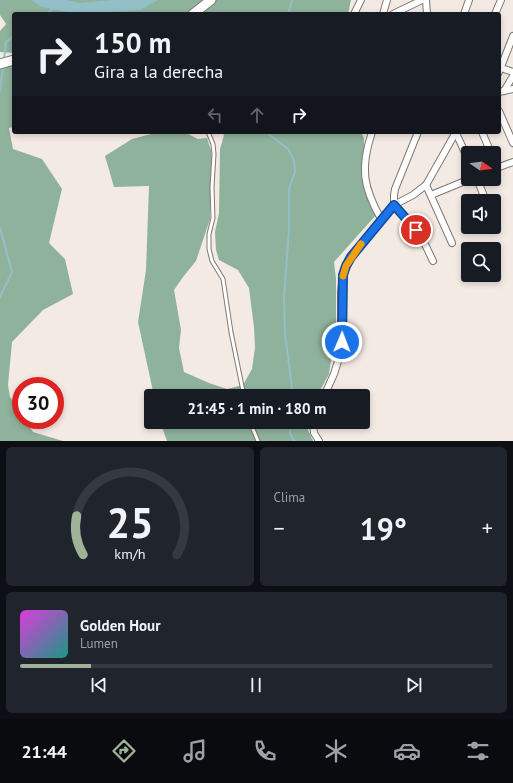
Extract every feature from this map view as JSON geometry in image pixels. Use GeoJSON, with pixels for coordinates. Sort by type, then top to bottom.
{"type":"FeatureCollection","features":[{"type":"Feature","properties":{"kind":"main road"},"geometry":{"type":"LineString","coordinates":[[196,12],[211,0]]}},
{"type":"Feature","properties":{"kind":"main road"},"geometry":{"type":"LineString","coordinates":[[0,64],[12,61]]}},
{"type":"Feature","properties":{"kind":"street"},"geometry":{"type":"LineString","coordinates":[[355,12],[361,0]]}},
{"type":"Feature","properties":{"kind":"street"},"geometry":{"type":"LineString","coordinates":[[384,12],[387,0]]}},
{"type":"Feature","properties":{"kind":"street"},"geometry":{"type":"LineString","coordinates":[[399,12],[415,2],[422,0]]}},
{"type":"Feature","properties":{"kind":"street"},"geometry":{"type":"LineString","coordinates":[[426,0],[427,12]]}},
{"type":"Feature","properties":{"kind":"street"},"geometry":{"type":"LineString","coordinates":[[465,12],[469,0]]}},
{"type":"Feature","properties":{"kind":"street"},"geometry":{"type":"LineString","coordinates":[[497,12],[501,0]]}},
{"type":"Feature","properties":{"kind":"street"},"geometry":{"type":"LineString","coordinates":[[501,67],[513,36]]}},
{"type":"Feature","properties":{"kind":"street"},"geometry":{"type":"LineString","coordinates":[[501,70],[513,72]]}},
{"type":"Feature","properties":{"kind":"street"},"geometry":{"type":"LineString","coordinates":[[501,91],[513,76]]}},
{"type":"Feature","properties":{"kind":"street"},"geometry":{"type":"LineString","coordinates":[[501,91],[513,89]]}},
{"type":"Feature","properties":{"kind":"street"},"geometry":{"type":"LineString","coordinates":[[501,116],[513,143]]}},
{"type":"Feature","properties":{"kind":"street"},"geometry":{"type":"LineString","coordinates":[[371,134],[367,147],[365,178],[370,197],[381,219]]}},
{"type":"Feature","properties":{"kind":"street"},"geometry":{"type":"LineString","coordinates":[[417,134],[394,195],[394,205],[422,238],[433,261]]}},
{"type":"Feature","properties":{"kind":"street"},"geometry":{"type":"LineString","coordinates":[[327,389],[334,374],[340,353],[342,325],[341,292],[344,270],[351,257],[394,205],[413,195],[426,185],[455,134]]}},
{"type":"Feature","properties":{"kind":"street"},"geometry":{"type":"LineString","coordinates":[[457,134],[462,146]]}},
{"type":"Feature","properties":{"kind":"street"},"geometry":{"type":"LineString","coordinates":[[483,134],[488,146]]}},
{"type":"Feature","properties":{"kind":"street"},"geometry":{"type":"LineString","coordinates":[[501,167],[513,162]]}},
{"type":"Feature","properties":{"kind":"street"},"geometry":{"type":"LineString","coordinates":[[431,195],[461,183]]}},
{"type":"Feature","properties":{"kind":"street"},"geometry":{"type":"LineString","coordinates":[[426,185],[452,243]]}},
{"type":"Feature","properties":{"kind":"street"},"geometry":{"type":"LineString","coordinates":[[314,429],[314,433],[319,441]]}},
{"type":"Feature","properties":{"kind":"lane"},"geometry":{"type":"LineString","coordinates":[[209,134],[213,144],[214,154],[212,187],[213,218],[209,234],[209,248],[212,261],[223,279],[231,332],[243,389]]}},
{"type":"Feature","properties":{"kind":"lane"},"geometry":{"type":"LineString","coordinates":[[253,429],[258,441]]}},
{"type":"Feature","properties":{"kind":"green space"},"geometry":{"type":"Polygon","coordinates":[[[0,0],[351,0],[348,12],[12,12],[12,53],[0,52],[0,31],[6,24],[0,15],[0,0]]]}},
{"type":"Feature","properties":{"kind":"green space"},"geometry":{"type":"Polygon","coordinates":[[[12,59],[12,127],[9,128],[13,149],[42,159],[62,189],[49,243],[65,259],[73,294],[43,310],[12,342],[8,385],[12,400],[12,429],[31,429],[33,432],[63,441],[0,441],[0,62],[12,59]]]}},
{"type":"Feature","properties":{"kind":"green space"},"geometry":{"type":"Polygon","coordinates":[[[151,134],[188,134],[198,139],[207,138],[211,150],[212,162],[210,182],[210,219],[196,261],[174,290],[181,330],[179,348],[184,372],[227,389],[152,389],[138,322],[146,270],[149,186],[114,187],[105,156],[132,139],[151,134]]]}},
{"type":"Feature","properties":{"kind":"green space"},"geometry":{"type":"Polygon","coordinates":[[[223,134],[362,134],[364,138],[364,187],[376,215],[334,262],[336,279],[336,326],[329,374],[321,389],[227,389],[243,385],[252,369],[255,348],[249,288],[238,270],[219,260],[216,250],[215,232],[219,213],[220,149],[223,134]]]}},
{"type":"Feature","properties":{"kind":"green space"},"geometry":{"type":"Polygon","coordinates":[[[163,429],[308,429],[313,441],[167,441],[163,429]]]}},
{"type":"Feature","properties":{"kind":"water"},"geometry":{"type":"Polygon","coordinates":[[[31,0],[67,0],[79,3],[113,0],[158,0],[140,10],[109,12],[68,12],[42,7],[31,0]]]}},
{"type":"Feature","properties":{"kind":"waterway"},"geometry":{"type":"LineString","coordinates":[[289,12],[292,0]]}},
{"type":"Feature","properties":{"kind":"waterway"},"geometry":{"type":"LineString","coordinates":[[49,12],[54,8]]}},
{"type":"Feature","properties":{"kind":"waterway"},"geometry":{"type":"LineString","coordinates":[[4,60],[6,42],[12,38]]}},
{"type":"Feature","properties":{"kind":"waterway"},"geometry":{"type":"LineString","coordinates":[[0,91],[3,67]]}},
{"type":"Feature","properties":{"kind":"waterway"},"geometry":{"type":"LineString","coordinates":[[269,134],[288,149],[294,160],[295,172],[289,189],[289,229],[284,298],[285,333],[292,389]]}},
{"type":"Feature","properties":{"kind":"waterway"},"geometry":{"type":"LineString","coordinates":[[0,228],[12,272],[0,297]]}},
{"type":"Feature","properties":{"kind":"waterway"},"geometry":{"type":"LineString","coordinates":[[290,429],[290,433],[294,441]]}},
{"type":"Feature","properties":{"kind":"slow traffic"},"geometry":{"type":"LineString","coordinates":[[343,276],[351,257],[361,244]]}},
{"type":"Feature","properties":{"kind":"route"},"geometry":{"type":"LineString","coordinates":[[342,342],[341,292],[343,275],[351,257],[394,205],[416,230]]}}]}
